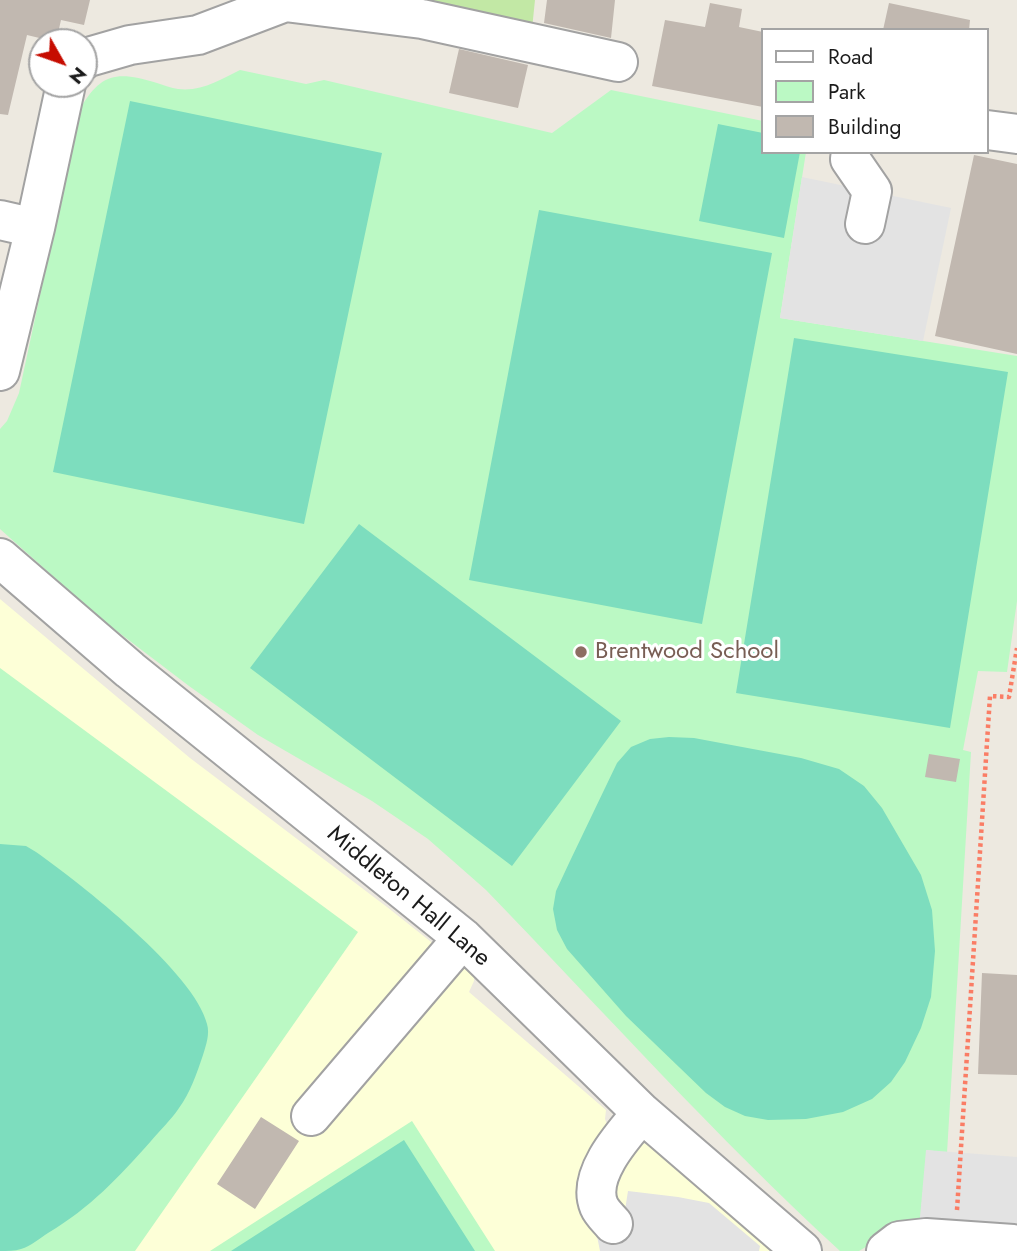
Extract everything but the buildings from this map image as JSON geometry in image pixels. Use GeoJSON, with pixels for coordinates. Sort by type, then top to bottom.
{"type":"FeatureCollection","features":[{"type":"Feature","properties":{"kind":"street"},"geometry":{"type":"LineString","coordinates":[[98,55],[130,45],[198,35],[285,2],[423,9],[618,62]]}},
{"type":"Feature","properties":{"kind":"street"},"geometry":{"type":"LineString","coordinates":[[0,368],[17,224],[61,98]]}},
{"type":"Feature","properties":{"kind":"street"},"geometry":{"type":"LineString","coordinates":[[989,130],[1017,134]]}},
{"type":"Feature","properties":{"kind":"street"},"geometry":{"type":"LineString","coordinates":[[851,154],[850,159],[872,191],[865,224]]}},
{"type":"Feature","properties":{"kind":"street","name":"Middleton Hall Lane"},"geometry":{"type":"LineString","coordinates":[[0,558],[130,670],[463,938],[642,1113],[803,1251]]}},
{"type":"Feature","properties":{"kind":"street"},"geometry":{"type":"LineString","coordinates":[[311,1116],[463,938]]}},
{"type":"Feature","properties":{"kind":"street"},"geometry":{"type":"LineString","coordinates":[[613,1224],[597,1202],[601,1172],[609,1154],[642,1113]]}},
{"type":"Feature","properties":{"kind":"street"},"geometry":{"type":"LineString","coordinates":[[886,1251],[899,1241],[926,1238],[955,1240],[1015,1237]]}},
{"type":"Feature","properties":{"kind":"path"},"geometry":{"type":"LineString","coordinates":[[955,1240],[990,696],[1009,697],[1017,648]]}},
{"type":"Feature","properties":{"kind":"shaded area"},"geometry":{"type":"Polygon","coordinates":[[[802,177],[951,208],[923,341],[780,318],[802,177]]]}},
{"type":"Feature","properties":{"kind":"shaded area"},"geometry":{"type":"Polygon","coordinates":[[[0,599],[190,758],[474,976],[469,992],[606,1110],[608,1127],[634,1146],[647,1143],[775,1251],[0,1251],[0,599]]]}},
{"type":"Feature","properties":{"kind":"shaded area"},"geometry":{"type":"Polygon","coordinates":[[[926,1150],[1017,1157],[1017,1251],[917,1251],[926,1150]]]}},
{"type":"Feature","properties":{"kind":"shaded area"},"geometry":{"type":"Polygon","coordinates":[[[628,1191],[709,1203],[760,1246],[759,1251],[600,1251],[596,1231],[625,1210],[628,1191]]]}},
{"type":"Feature","properties":{"kind":"green space"},"geometry":{"type":"Polygon","coordinates":[[[434,0],[535,0],[532,29],[432,10],[434,0]]]}},
{"type":"Feature","properties":{"kind":"green space","name":"Brentwood School"},"geometry":{"type":"Polygon","coordinates":[[[240,70],[306,84],[324,80],[552,133],[611,90],[762,121],[762,154],[806,154],[780,318],[1017,356],[1017,601],[1007,672],[978,671],[963,750],[971,752],[947,1153],[927,1150],[920,1222],[859,1251],[840,1251],[704,1119],[486,890],[428,839],[372,801],[258,735],[189,686],[101,619],[0,529],[0,429],[7,421],[19,393],[80,109],[87,98],[98,98],[98,85],[103,81],[121,76],[143,79],[175,89],[195,89],[240,70]]]}},
{"type":"Feature","properties":{"kind":"green space"},"geometry":{"type":"Polygon","coordinates":[[[130,101],[382,153],[304,524],[53,472],[130,101]]]}},
{"type":"Feature","properties":{"kind":"green space"},"geometry":{"type":"Polygon","coordinates":[[[718,124],[762,133],[762,154],[800,154],[784,238],[699,221],[718,124]]]}},
{"type":"Feature","properties":{"kind":"green space"},"geometry":{"type":"Polygon","coordinates":[[[539,210],[772,253],[702,624],[469,580],[539,210]]]}},
{"type":"Feature","properties":{"kind":"green space"},"geometry":{"type":"Polygon","coordinates":[[[794,338],[1008,372],[950,728],[736,693],[794,338]]]}},
{"type":"Feature","properties":{"kind":"green space"},"geometry":{"type":"Polygon","coordinates":[[[359,524],[621,721],[512,866],[250,668],[359,524]]]}},
{"type":"Feature","properties":{"kind":"green space"},"geometry":{"type":"Polygon","coordinates":[[[0,668],[358,932],[135,1251],[0,1251],[0,668]]]}},
{"type":"Feature","properties":{"kind":"green space"},"geometry":{"type":"Polygon","coordinates":[[[694,738],[801,758],[839,769],[864,786],[882,808],[921,875],[932,910],[935,951],[931,997],[921,1028],[905,1062],[891,1082],[872,1099],[843,1112],[806,1119],[768,1120],[745,1116],[725,1107],[706,1093],[626,1016],[567,949],[557,930],[553,909],[556,891],[617,763],[631,747],[650,739],[694,738]]]}},
{"type":"Feature","properties":{"kind":"green space"},"geometry":{"type":"Polygon","coordinates":[[[0,844],[26,846],[36,852],[134,930],[181,980],[198,1003],[208,1032],[198,1069],[183,1102],[127,1167],[91,1202],[32,1244],[25,1248],[3,1251],[0,1251],[0,844]]]}},
{"type":"Feature","properties":{"kind":"green space"},"geometry":{"type":"Polygon","coordinates":[[[412,1121],[495,1251],[210,1251],[412,1121]]]}},
{"type":"Feature","properties":{"kind":"green space"},"geometry":{"type":"Polygon","coordinates":[[[404,1140],[475,1251],[231,1251],[404,1140]]]}},
{"type":"Feature","properties":{"kind":"place","name":"Brentwood School"},"geometry":{"type":"Point","coordinates":[581,652]}}]}
